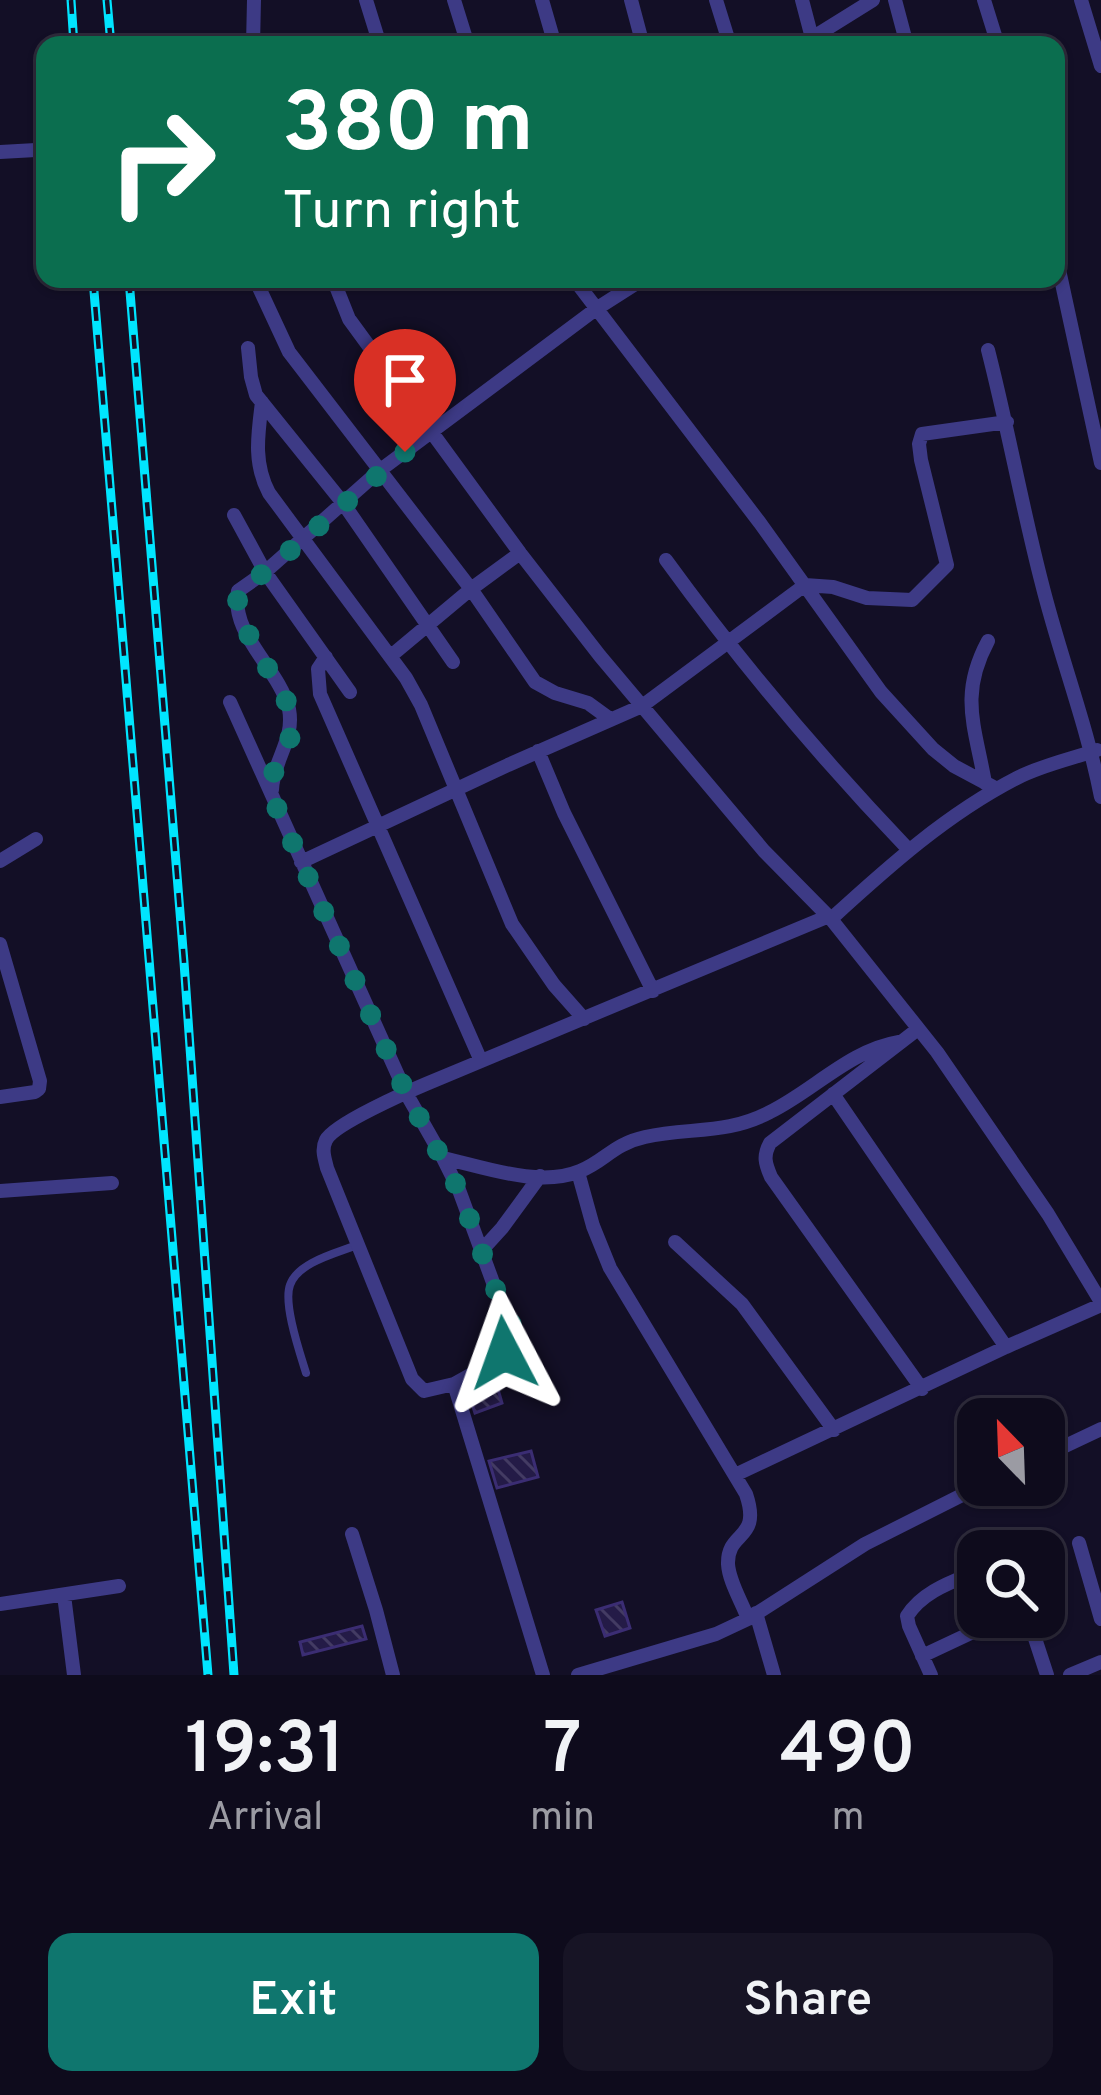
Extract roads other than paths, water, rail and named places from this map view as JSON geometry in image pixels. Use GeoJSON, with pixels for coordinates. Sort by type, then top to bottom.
{"type":"FeatureCollection","features":[{"type":"Feature","properties":{"kind":"street"},"geometry":{"type":"LineString","coordinates":[[253,36],[254,0]]}},
{"type":"Feature","properties":{"kind":"street"},"geometry":{"type":"LineString","coordinates":[[366,0],[377,36]]}},
{"type":"Feature","properties":{"kind":"street"},"geometry":{"type":"LineString","coordinates":[[454,0],[465,36]]}},
{"type":"Feature","properties":{"kind":"street"},"geometry":{"type":"LineString","coordinates":[[542,0],[552,36]]}},
{"type":"Feature","properties":{"kind":"street"},"geometry":{"type":"LineString","coordinates":[[631,0],[641,36]]}},
{"type":"Feature","properties":{"kind":"street"},"geometry":{"type":"LineString","coordinates":[[716,0],[727,36]]}},
{"type":"Feature","properties":{"kind":"street"},"geometry":{"type":"LineString","coordinates":[[802,0],[811,36]]}},
{"type":"Feature","properties":{"kind":"street"},"geometry":{"type":"LineString","coordinates":[[815,36],[873,0]]}},
{"type":"Feature","properties":{"kind":"street"},"geometry":{"type":"LineString","coordinates":[[895,0],[905,36]]}},
{"type":"Feature","properties":{"kind":"street"},"geometry":{"type":"LineString","coordinates":[[984,0],[995,36]]}},
{"type":"Feature","properties":{"kind":"street"},"geometry":{"type":"LineString","coordinates":[[1081,0],[1101,66]]}},
{"type":"Feature","properties":{"kind":"street"},"geometry":{"type":"LineString","coordinates":[[0,152],[35,150]]}},
{"type":"Feature","properties":{"kind":"street"},"geometry":{"type":"LineString","coordinates":[[259,288],[289,352],[542,688],[588,703],[610,719]]}},
{"type":"Feature","properties":{"kind":"street"},"geometry":{"type":"LineString","coordinates":[[337,288],[349,319],[520,553],[642,706],[764,851],[830,918],[937,1052],[1048,1214],[1101,1304],[735,1475]]}},
{"type":"Feature","properties":{"kind":"street"},"geometry":{"type":"LineString","coordinates":[[581,288],[881,692],[933,749],[991,786]]}},
{"type":"Feature","properties":{"kind":"street"},"geometry":{"type":"LineString","coordinates":[[271,795],[272,776],[290,739],[288,704],[237,614],[238,591],[380,471],[629,288]]}},
{"type":"Feature","properties":{"kind":"street"},"geometry":{"type":"LineString","coordinates":[[1063,288],[1101,463]]}},
{"type":"Feature","properties":{"kind":"street"},"geometry":{"type":"LineString","coordinates":[[248,348],[256,395],[343,503],[453,662]]}},
{"type":"Feature","properties":{"kind":"street"},"geometry":{"type":"LineString","coordinates":[[988,350],[1042,583],[1096,750],[1101,797]]}},
{"type":"Feature","properties":{"kind":"street"},"geometry":{"type":"LineString","coordinates":[[262,402],[257,451],[268,493],[392,655],[421,706],[512,924],[554,985],[584,1018]]}},
{"type":"Feature","properties":{"kind":"street"},"geometry":{"type":"LineString","coordinates":[[301,862],[642,706],[805,585],[833,587],[867,598],[913,600],[947,565],[921,460],[922,434],[1007,422]]}},
{"type":"Feature","properties":{"kind":"street"},"geometry":{"type":"LineString","coordinates":[[234,515],[265,572],[350,692]]}},
{"type":"Feature","properties":{"kind":"street"},"geometry":{"type":"LineString","coordinates":[[392,655],[520,553]]}},
{"type":"Feature","properties":{"kind":"street"},"geometry":{"type":"LineString","coordinates":[[666,560],[726,643],[908,849]]}},
{"type":"Feature","properties":{"kind":"street"},"geometry":{"type":"LineString","coordinates":[[988,640],[976,663],[970,704],[991,786]]}},
{"type":"Feature","properties":{"kind":"street"},"geometry":{"type":"LineString","coordinates":[[326,657],[318,669],[320,694],[481,1061]]}},
{"type":"Feature","properties":{"kind":"street"},"geometry":{"type":"LineString","coordinates":[[230,703],[406,1093],[443,1158],[510,1317],[511,1341],[495,1361],[454,1384],[424,1391],[412,1379],[327,1168],[323,1154],[331,1134],[406,1093],[830,918],[908,849],[991,786],[1096,750]]}},
{"type":"Feature","properties":{"kind":"street"},"geometry":{"type":"LineString","coordinates":[[538,751],[653,992]]}},
{"type":"Feature","properties":{"kind":"street"},"geometry":{"type":"LineString","coordinates":[[0,861],[36,839]]}},
{"type":"Feature","properties":{"kind":"street"},"geometry":{"type":"LineString","coordinates":[[0,944],[40,1081],[35,1092],[0,1096]]}},
{"type":"Feature","properties":{"kind":"street"},"geometry":{"type":"LineString","coordinates":[[918,1029],[770,1143],[764,1163],[922,1389]]}},
{"type":"Feature","properties":{"kind":"street"},"geometry":{"type":"LineString","coordinates":[[443,1158],[518,1174],[578,1172],[619,1145],[647,1137],[734,1128],[756,1120],[869,1050],[899,1042]]}},
{"type":"Feature","properties":{"kind":"street"},"geometry":{"type":"LineString","coordinates":[[833,1094],[1006,1347]]}},
{"type":"Feature","properties":{"kind":"street"},"geometry":{"type":"LineString","coordinates":[[578,1172],[610,1268],[746,1494],[751,1524],[728,1563],[774,1675]]}},
{"type":"Feature","properties":{"kind":"street"},"geometry":{"type":"LineString","coordinates":[[482,1250],[541,1176]]}},
{"type":"Feature","properties":{"kind":"street"},"geometry":{"type":"LineString","coordinates":[[0,1191],[112,1183]]}},
{"type":"Feature","properties":{"kind":"street"},"geometry":{"type":"LineString","coordinates":[[675,1242],[742,1304],[834,1430]]}},
{"type":"Feature","properties":{"kind":"street"},"geometry":{"type":"LineString","coordinates":[[454,1384],[543,1675]]}},
{"type":"Feature","properties":{"kind":"street"},"geometry":{"type":"LineString","coordinates":[[1065,1446],[1101,1429]]}},
{"type":"Feature","properties":{"kind":"street"},"geometry":{"type":"LineString","coordinates":[[578,1675],[716,1634],[865,1544],[957,1498]]}},
{"type":"Feature","properties":{"kind":"street"},"geometry":{"type":"LineString","coordinates":[[352,1534],[393,1675]]}},
{"type":"Feature","properties":{"kind":"street"},"geometry":{"type":"LineString","coordinates":[[1079,1543],[1101,1619]]}},
{"type":"Feature","properties":{"kind":"street"},"geometry":{"type":"LineString","coordinates":[[931,1675],[907,1616],[914,1605],[957,1579]]}},
{"type":"Feature","properties":{"kind":"street"},"geometry":{"type":"LineString","coordinates":[[0,1604],[119,1586]]}},
{"type":"Feature","properties":{"kind":"street"},"geometry":{"type":"LineString","coordinates":[[64,1595],[74,1675]]}},
{"type":"Feature","properties":{"kind":"street"},"geometry":{"type":"LineString","coordinates":[[922,1656],[960,1638]]}},
{"type":"Feature","properties":{"kind":"street"},"geometry":{"type":"LineString","coordinates":[[1035,1638],[1047,1675]]}},
{"type":"Feature","properties":{"kind":"street"},"geometry":{"type":"LineString","coordinates":[[1070,1675],[1101,1662]]}},
{"type":"Feature","properties":{"kind":"lane"},"geometry":{"type":"LineString","coordinates":[[306,1372],[288,1301],[290,1285],[307,1267],[358,1244]]}},
{"type":"Feature","properties":{"kind":"railway"},"geometry":{"type":"LineString","coordinates":[[71,0],[73,36]]}},
{"type":"Feature","properties":{"kind":"railway"},"geometry":{"type":"LineString","coordinates":[[107,0],[110,36]]}},
{"type":"Feature","properties":{"kind":"railway"},"geometry":{"type":"LineString","coordinates":[[94,288],[208,1675]]}},
{"type":"Feature","properties":{"kind":"railway"},"geometry":{"type":"LineString","coordinates":[[130,288],[234,1675]]}}]}
